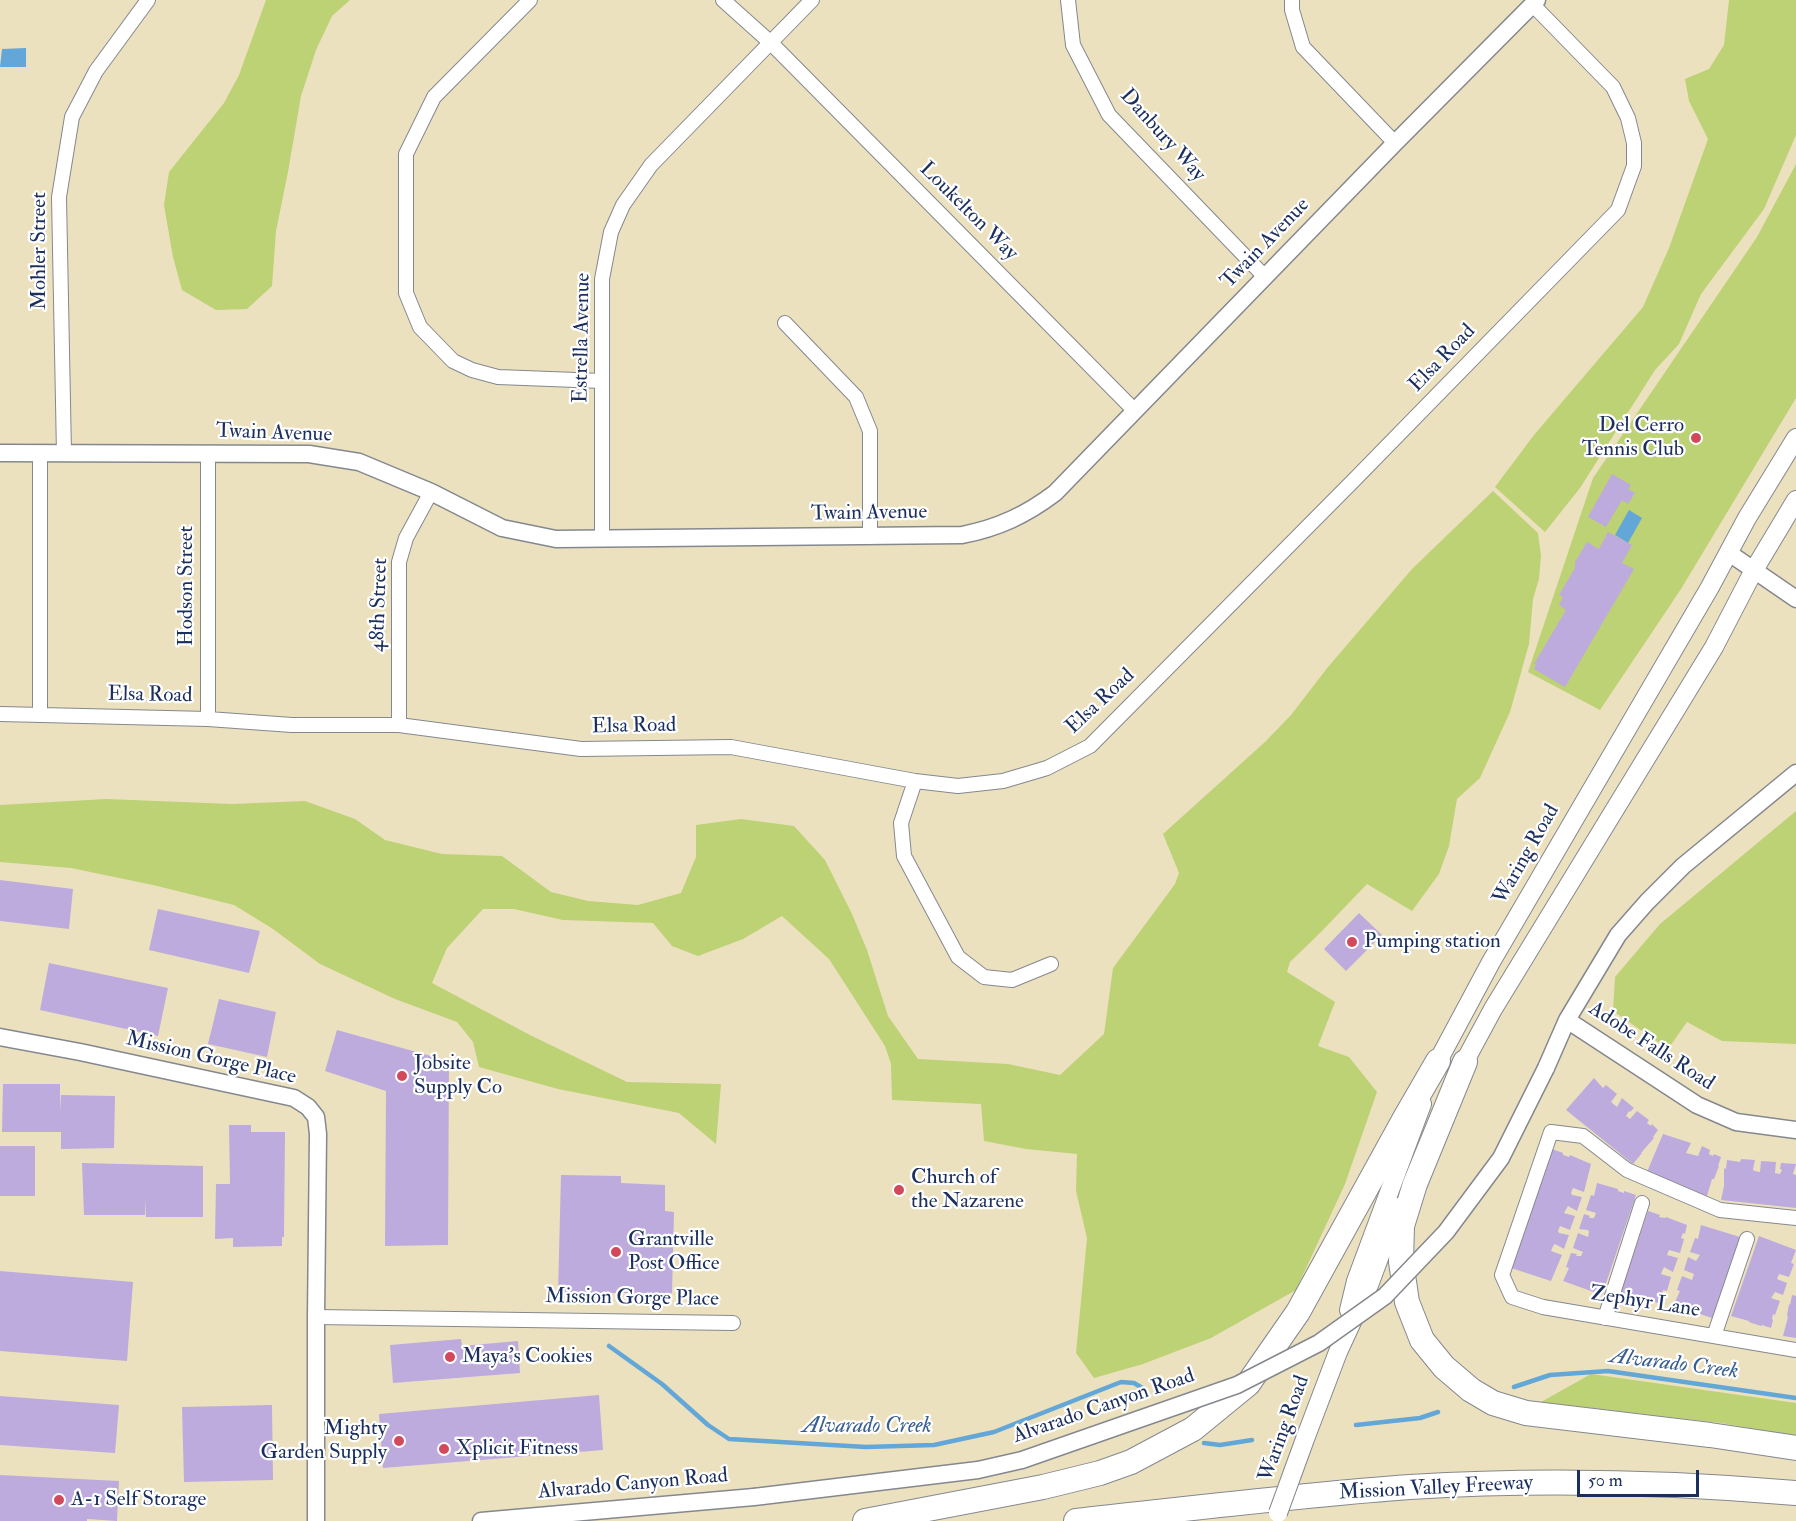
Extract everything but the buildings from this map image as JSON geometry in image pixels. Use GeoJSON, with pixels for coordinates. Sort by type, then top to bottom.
{"type":"FeatureCollection","features":[{"type":"Feature","properties":{"kind":"highway"},"geometry":{"type":"LineString","coordinates":[[865,1521],[1043,1487],[1100,1473],[1131,1462],[1193,1428],[1248,1384],[1298,1312],[1438,1061]]}},
{"type":"Feature","properties":{"kind":"highway"},"geometry":{"type":"LineString","coordinates":[[1465,1062],[1415,1184],[1402,1226],[1401,1262],[1407,1302],[1422,1340],[1444,1367],[1471,1390],[1493,1403],[1526,1413],[1710,1435],[1796,1448]]}},
{"type":"Feature","properties":{"kind":"highway","name":"Mission Valley Freeway"},"geometry":{"type":"LineString","coordinates":[[1076,1521],[1306,1496],[1423,1487],[1580,1482],[1735,1488],[1796,1493]]}},
{"type":"Feature","properties":{"kind":"main road","name":"Waring Road"},"geometry":{"type":"LineString","coordinates":[[1338,1352],[1356,1281],[1438,1061],[1491,962],[1796,438]]}},
{"type":"Feature","properties":{"kind":"main road","name":"Waring Road"},"geometry":{"type":"LineString","coordinates":[[1275,1521],[1338,1352],[1370,1286],[1396,1211],[1441,1109],[1499,1000],[1714,647],[1754,570],[1796,500]]}},
{"type":"Feature","properties":{"kind":"street","name":"Mohler Street"},"geometry":{"type":"LineString","coordinates":[[64,454],[59,197],[72,117],[96,70],[148,0]]}},
{"type":"Feature","properties":{"kind":"street"},"geometry":{"type":"LineString","coordinates":[[530,0],[434,97],[406,154],[406,292],[420,327],[453,361],[472,370],[498,376],[602,381]]}},
{"type":"Feature","properties":{"kind":"street","name":"Loukelton Way"},"geometry":{"type":"LineString","coordinates":[[723,0],[771,43],[1135,411]]}},
{"type":"Feature","properties":{"kind":"street","name":"Estrella Avenue"},"geometry":{"type":"LineString","coordinates":[[602,539],[602,279],[611,232],[623,205],[651,165],[812,0]]}},
{"type":"Feature","properties":{"kind":"street","name":"Danbury Way"},"geometry":{"type":"LineString","coordinates":[[1068,0],[1073,45],[1109,115],[1266,277]]}},
{"type":"Feature","properties":{"kind":"street"},"geometry":{"type":"LineString","coordinates":[[1292,0],[1292,10],[1303,47],[1395,143]]}},
{"type":"Feature","properties":{"kind":"street","name":"Twain Avenue"},"geometry":{"type":"LineString","coordinates":[[0,453],[309,454],[359,462],[431,492],[502,528],[555,539],[870,537],[962,535],[988,530],[1035,508],[1055,493],[1535,2]]}},
{"type":"Feature","properties":{"kind":"street","name":"Elsa Road"},"geometry":{"type":"LineString","coordinates":[[0,714],[208,719],[292,725],[399,725],[581,749],[731,747],[915,782],[958,786],[1003,782],[1047,768],[1090,746],[1618,210],[1634,166],[1634,143],[1628,118],[1613,87],[1535,2]]}},
{"type":"Feature","properties":{"kind":"street"},"geometry":{"type":"LineString","coordinates":[[785,323],[856,397],[870,431],[870,537]]}},
{"type":"Feature","properties":{"kind":"street"},"geometry":{"type":"LineString","coordinates":[[40,454],[40,715]]}},
{"type":"Feature","properties":{"kind":"street","name":"Hodson Street"},"geometry":{"type":"LineString","coordinates":[[208,454],[208,719]]}},
{"type":"Feature","properties":{"kind":"street","name":"48th Street"},"geometry":{"type":"LineString","coordinates":[[399,725],[399,562],[406,538],[431,492]]}},
{"type":"Feature","properties":{"kind":"street"},"geometry":{"type":"LineString","coordinates":[[1729,553],[1796,599]]}},
{"type":"Feature","properties":{"kind":"street","name":"Adobe Falls Road"},"geometry":{"type":"LineString","coordinates":[[1796,774],[1683,866],[1647,902],[1618,935],[1567,1020],[1697,1105],[1736,1122],[1796,1130]]}},
{"type":"Feature","properties":{"kind":"street"},"geometry":{"type":"LineString","coordinates":[[915,782],[901,823],[904,856],[958,957],[984,977],[1012,980],[1051,964]]}},
{"type":"Feature","properties":{"kind":"street","name":"Alvarado Canyon Road"},"geometry":{"type":"LineString","coordinates":[[481,1521],[754,1497],[978,1470],[1022,1460],[1237,1385],[1319,1343],[1385,1296],[1446,1232],[1501,1158],[1567,1020]]}},
{"type":"Feature","properties":{"kind":"street","name":"Mission Gorge Place"},"geometry":{"type":"LineString","coordinates":[[0,1037],[294,1098],[308,1107],[316,1117],[318,1134],[316,1521]]}},
{"type":"Feature","properties":{"kind":"street","name":"Zephyr Lane"},"geometry":{"type":"LineString","coordinates":[[1796,1218],[1720,1210],[1627,1170],[1583,1137],[1551,1132],[1502,1275],[1512,1296],[1543,1307],[1796,1350]]}},
{"type":"Feature","properties":{"kind":"street"},"geometry":{"type":"LineString","coordinates":[[1605,1317],[1642,1203]]}},
{"type":"Feature","properties":{"kind":"street"},"geometry":{"type":"LineString","coordinates":[[1714,1336],[1747,1239]]}},
{"type":"Feature","properties":{"kind":"street","name":"Mission Gorge Place"},"geometry":{"type":"LineString","coordinates":[[316,1317],[733,1323]]}},
{"type":"Feature","properties":{"kind":"green space"},"geometry":{"type":"Polygon","coordinates":[[[266,0],[350,0],[332,16],[316,50],[301,96],[276,231],[272,286],[247,309],[216,310],[182,290],[173,257],[164,205],[169,172],[224,103],[239,75],[266,0]]]}},
{"type":"Feature","properties":{"kind":"green space"},"geometry":{"type":"Polygon","coordinates":[[[1729,0],[1796,0],[1796,135],[1764,209],[1701,294],[1679,344],[1655,370],[1580,488],[1545,532],[1495,487],[1534,435],[1643,307],[1669,248],[1708,139],[1689,101],[1685,79],[1709,69],[1724,45],[1729,0]]]}},
{"type":"Feature","properties":{"kind":"green space","name":"Del Cerro Tennis Club"},"geometry":{"type":"Polygon","coordinates":[[[1796,164],[1796,398],[1681,589],[1600,710],[1528,672],[1593,478],[1757,237],[1796,164]]]}},
{"type":"Feature","properties":{"kind":"green space"},"geometry":{"type":"Polygon","coordinates":[[[1493,491],[1538,533],[1541,556],[1539,579],[1533,599],[1529,644],[1510,712],[1480,778],[1457,799],[1449,846],[1439,874],[1412,911],[1367,884],[1290,962],[1287,972],[1335,1002],[1318,1046],[1349,1057],[1377,1092],[1345,1184],[1296,1290],[1211,1338],[1143,1364],[1094,1378],[1076,1353],[1087,1238],[1076,1191],[1077,1154],[1026,1149],[984,1141],[981,1104],[892,1100],[891,1064],[885,1046],[829,959],[782,916],[743,939],[698,956],[672,946],[653,923],[563,920],[514,909],[483,909],[447,948],[432,983],[530,1035],[627,1082],[721,1084],[716,1144],[679,1113],[558,1089],[479,1067],[473,1042],[457,1022],[395,999],[320,964],[273,929],[234,905],[71,868],[0,862],[0,805],[106,799],[232,804],[305,801],[355,819],[385,840],[442,854],[502,856],[551,892],[588,901],[638,905],[681,893],[696,857],[696,825],[741,819],[794,826],[825,860],[867,950],[888,1016],[918,1059],[1008,1064],[1060,1075],[1104,1034],[1113,968],[1175,884],[1179,873],[1163,834],[1266,741],[1291,715],[1328,667],[1412,569],[1493,491]]]}},
{"type":"Feature","properties":{"kind":"green space"},"geometry":{"type":"Polygon","coordinates":[[[1796,811],[1796,1044],[1722,1041],[1687,1022],[1668,1049],[1613,1011],[1615,977],[1660,924],[1796,811]]]}},
{"type":"Feature","properties":{"kind":"green space"},"geometry":{"type":"Polygon","coordinates":[[[1591,1374],[1796,1403],[1796,1436],[1721,1423],[1541,1402],[1591,1374]]]}},
{"type":"Feature","properties":{"kind":"water"},"geometry":{"type":"Polygon","coordinates":[[[26,48],[26,67],[0,67],[2,49],[26,48]]]}},
{"type":"Feature","properties":{"kind":"water"},"geometry":{"type":"Polygon","coordinates":[[[1629,510],[1642,518],[1628,543],[1615,535],[1629,510]]]}},
{"type":"Feature","properties":{"kind":"waterway","name":"Alvarado Creek"},"geometry":{"type":"LineString","coordinates":[[609,1346],[662,1384],[708,1425],[729,1439],[866,1447],[934,1445],[994,1432],[1121,1382],[1134,1383],[1144,1389]]}},
{"type":"Feature","properties":{"kind":"waterway","name":"Alvarado Creek"},"geometry":{"type":"LineString","coordinates":[[1514,1387],[1550,1375],[1608,1371],[1796,1398]]}},
{"type":"Feature","properties":{"kind":"waterway","name":"Alvarado Creek"},"geometry":{"type":"LineString","coordinates":[[1356,1425],[1420,1418],[1438,1412]]}},
{"type":"Feature","properties":{"kind":"waterway","name":"Alvarado Creek"},"geometry":{"type":"LineString","coordinates":[[1204,1443],[1220,1445],[1252,1440]]}},
{"type":"Feature","properties":{"kind":"place","name":"Del Cerro Tennis Club"},"geometry":{"type":"Point","coordinates":[1696,438]}},
{"type":"Feature","properties":{"kind":"place","name":"Pumping station"},"geometry":{"type":"Point","coordinates":[1352,942]}},
{"type":"Feature","properties":{"kind":"place","name":"Jobsite Supply Co"},"geometry":{"type":"Point","coordinates":[402,1076]}},
{"type":"Feature","properties":{"kind":"place","name":"Church of the Nazarene"},"geometry":{"type":"Point","coordinates":[899,1190]}},
{"type":"Feature","properties":{"kind":"place","name":"Grantville Post Office"},"geometry":{"type":"Point","coordinates":[616,1252]}},
{"type":"Feature","properties":{"kind":"place","name":"Maya’s Cookies"},"geometry":{"type":"Point","coordinates":[450,1357]}},
{"type":"Feature","properties":{"kind":"place","name":"Mighty Garden Supply"},"geometry":{"type":"Point","coordinates":[399,1441]}},
{"type":"Feature","properties":{"kind":"place","name":"Xplicit Fitness"},"geometry":{"type":"Point","coordinates":[444,1449]}},
{"type":"Feature","properties":{"kind":"place","name":"A-1 Self Storage"},"geometry":{"type":"Point","coordinates":[59,1500]}}]}
